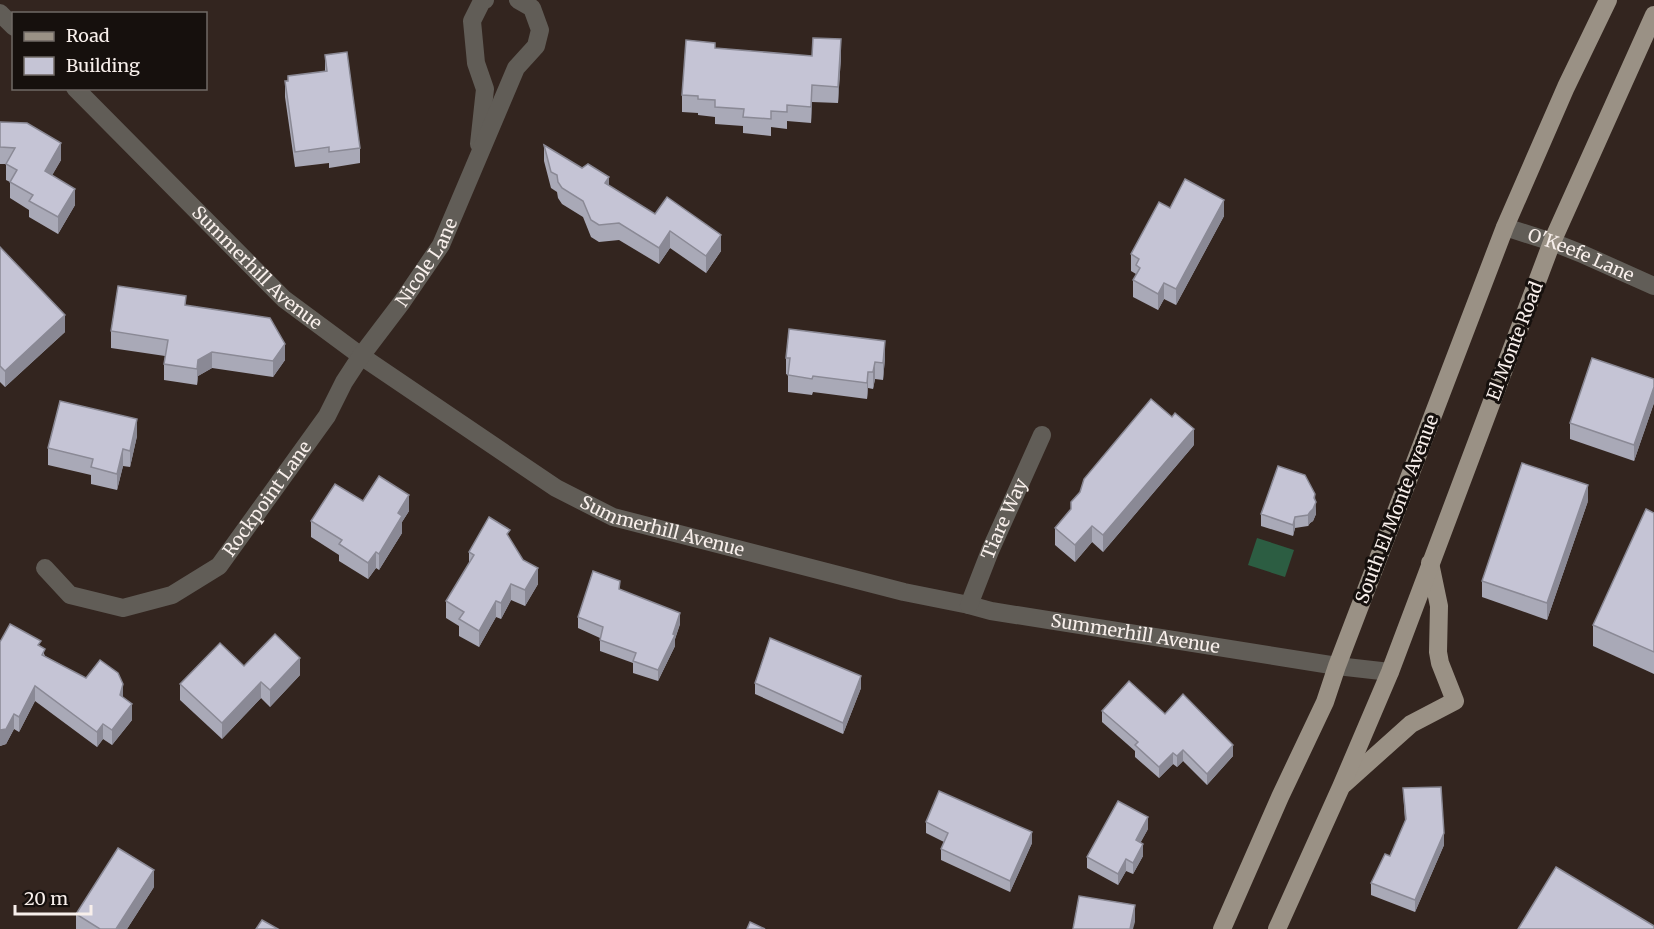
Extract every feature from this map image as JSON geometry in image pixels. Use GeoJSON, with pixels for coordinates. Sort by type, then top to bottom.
{"type":"FeatureCollection","features":[{"type":"Feature","properties":{"kind":"main road","name":"South El Monte Avenue"},"geometry":{"type":"LineString","coordinates":[[1222,929],[1325,702],[1336,666],[1505,227],[1566,87],[1608,0]]}},
{"type":"Feature","properties":{"kind":"main road","name":"El Monte Road"},"geometry":{"type":"LineString","coordinates":[[1390,672],[1552,242],[1654,15]]}},
{"type":"Feature","properties":{"kind":"main road"},"geometry":{"type":"LineString","coordinates":[[1341,787],[1411,724],[1455,701],[1438,652],[1439,606],[1430,563]]}},
{"type":"Feature","properties":{"kind":"main road"},"geometry":{"type":"LineString","coordinates":[[1277,929],[1390,672]]}},
{"type":"Feature","properties":{"kind":"street","name":"Nicole Lane"},"geometry":{"type":"LineString","coordinates":[[478,160],[485,89],[476,63],[472,21],[482,1],[485,0]]}},
{"type":"Feature","properties":{"kind":"street","name":"Nicole Lane"},"geometry":{"type":"LineString","coordinates":[[361,356],[441,245],[516,68],[536,45],[540,30],[532,8],[518,0]]}},
{"type":"Feature","properties":{"kind":"street"},"geometry":{"type":"LineString","coordinates":[[0,13],[12,25]]}},
{"type":"Feature","properties":{"kind":"street","name":"Summerhill Avenue"},"geometry":{"type":"LineString","coordinates":[[77,90],[285,299],[361,356],[556,489],[613,517],[904,592],[991,611],[1336,666],[1390,672]]}},
{"type":"Feature","properties":{"kind":"street","name":"O'Keefe Lane"},"geometry":{"type":"LineString","coordinates":[[1505,227],[1580,253],[1654,286]]}},
{"type":"Feature","properties":{"kind":"street","name":"Rockpoint Lane"},"geometry":{"type":"LineString","coordinates":[[45,568],[70,595],[123,608],[172,595],[219,566],[327,416],[344,382],[361,356]]}},
{"type":"Feature","properties":{"kind":"street","name":"Tiare Way"},"geometry":{"type":"LineString","coordinates":[[969,605],[990,551],[1042,435]]}},
{"type":"Feature","properties":{"kind":"green space"},"geometry":{"type":"Polygon","coordinates":[[[1257,538],[1294,550],[1285,577],[1248,565],[1257,538]]]}},
{"type":"Feature","properties":{"kind":"building"},"geometry":{"type":"Polygon","coordinates":[[[813,38],[841,39],[838,87],[812,85],[811,107],[787,105],[787,112],[771,111],[771,119],[743,117],[744,109],[715,107],[715,100],[682,95],[686,40],[715,43],[715,48],[812,56],[813,38]]]}},
{"type":"Feature","properties":{"kind":"building"},"geometry":{"type":"Polygon","coordinates":[[[347,52],[360,148],[329,152],[329,147],[295,152],[285,81],[288,81],[288,76],[327,71],[325,55],[347,52]]]}},
{"type":"Feature","properties":{"kind":"building"},"geometry":{"type":"Polygon","coordinates":[[[0,122],[27,123],[61,143],[45,171],[75,189],[58,217],[29,201],[33,195],[10,182],[17,170],[6,164],[15,148],[0,147],[0,122]]]}},
{"type":"Feature","properties":{"kind":"building"},"geometry":{"type":"Polygon","coordinates":[[[544,145],[582,168],[588,164],[609,177],[605,183],[655,214],[667,197],[721,235],[706,256],[670,231],[659,248],[619,223],[599,225],[591,220],[583,201],[562,188],[557,175],[551,172],[544,145]]]}},
{"type":"Feature","properties":{"kind":"building"},"geometry":{"type":"Polygon","coordinates":[[[1185,179],[1224,200],[1176,289],[1164,283],[1158,294],[1133,280],[1140,268],[1136,265],[1139,259],[1131,254],[1159,202],[1170,208],[1185,179]]]}},
{"type":"Feature","properties":{"kind":"building"},"geometry":{"type":"Polygon","coordinates":[[[0,247],[65,315],[5,371],[0,366],[0,247]]]}},
{"type":"Feature","properties":{"kind":"building"},"geometry":{"type":"Polygon","coordinates":[[[118,286],[186,296],[185,305],[270,318],[285,344],[273,361],[212,352],[198,360],[197,369],[164,364],[168,340],[111,331],[118,286]]]}},
{"type":"Feature","properties":{"kind":"building"},"geometry":{"type":"Polygon","coordinates":[[[789,329],[885,341],[883,363],[875,362],[873,372],[868,372],[867,383],[788,375],[790,358],[786,358],[789,329]]]}},
{"type":"Feature","properties":{"kind":"building"},"geometry":{"type":"Polygon","coordinates":[[[1592,358],[1654,379],[1654,387],[1634,445],[1570,423],[1592,358]]]}},
{"type":"Feature","properties":{"kind":"building"},"geometry":{"type":"Polygon","coordinates":[[[1151,399],[1172,417],[1175,413],[1194,429],[1103,535],[1092,526],[1075,545],[1055,528],[1071,509],[1071,502],[1080,492],[1084,479],[1151,399]]]}},
{"type":"Feature","properties":{"kind":"building"},"geometry":{"type":"Polygon","coordinates":[[[60,401],[137,419],[130,451],[123,449],[117,474],[91,467],[93,459],[48,448],[60,401]]]}},
{"type":"Feature","properties":{"kind":"building"},"geometry":{"type":"Polygon","coordinates":[[[1522,463],[1588,485],[1547,603],[1482,581],[1522,463]]]}},
{"type":"Feature","properties":{"kind":"building"},"geometry":{"type":"Polygon","coordinates":[[[1278,466],[1305,475],[1315,494],[1316,502],[1313,509],[1308,515],[1295,517],[1293,525],[1261,514],[1278,466]]]}},
{"type":"Feature","properties":{"kind":"building"},"geometry":{"type":"Polygon","coordinates":[[[379,476],[409,495],[398,513],[402,516],[379,554],[376,552],[368,563],[339,544],[342,540],[311,521],[335,484],[363,501],[379,476]]]}},
{"type":"Feature","properties":{"kind":"building"},"geometry":{"type":"Polygon","coordinates":[[[1646,509],[1654,513],[1654,652],[1593,625],[1646,509]]]}},
{"type":"Feature","properties":{"kind":"building"},"geometry":{"type":"Polygon","coordinates":[[[489,517],[510,530],[507,534],[523,560],[538,568],[525,590],[511,584],[501,603],[496,601],[479,631],[459,619],[464,612],[446,601],[474,555],[469,552],[489,517]]]}},
{"type":"Feature","properties":{"kind":"building"},"geometry":{"type":"Polygon","coordinates":[[[593,571],[620,581],[619,589],[680,613],[673,634],[675,635],[658,670],[633,661],[636,653],[600,640],[603,627],[578,617],[593,571]]]}},
{"type":"Feature","properties":{"kind":"building"},"geometry":{"type":"Polygon","coordinates":[[[10,624],[41,641],[38,645],[45,649],[42,655],[86,678],[100,660],[118,673],[123,684],[120,695],[132,704],[112,730],[103,724],[97,732],[35,686],[19,717],[14,714],[6,729],[0,730],[0,642],[10,624]]]}},
{"type":"Feature","properties":{"kind":"building"},"geometry":{"type":"Polygon","coordinates":[[[275,634],[300,658],[270,690],[261,682],[222,723],[180,684],[220,643],[244,666],[275,634]]]}},
{"type":"Feature","properties":{"kind":"building"},"geometry":{"type":"Polygon","coordinates":[[[770,638],[861,676],[843,723],[755,683],[770,638]]]}},
{"type":"Feature","properties":{"kind":"building"},"geometry":{"type":"Polygon","coordinates":[[[1129,681],[1165,714],[1183,694],[1233,745],[1207,774],[1183,750],[1177,756],[1173,753],[1159,767],[1135,745],[1138,742],[1102,711],[1129,681]]]}},
{"type":"Feature","properties":{"kind":"building"},"geometry":{"type":"Polygon","coordinates":[[[1441,787],[1444,833],[1415,900],[1371,883],[1385,854],[1390,856],[1406,819],[1403,788],[1441,787]]]}},
{"type":"Feature","properties":{"kind":"building"},"geometry":{"type":"Polygon","coordinates":[[[939,791],[1032,832],[1010,881],[941,849],[948,833],[926,822],[939,791]]]}},
{"type":"Feature","properties":{"kind":"building"},"geometry":{"type":"Polygon","coordinates":[[[1118,801],[1148,817],[1136,840],[1143,844],[1133,863],[1126,859],[1118,874],[1087,857],[1118,801]]]}},
{"type":"Feature","properties":{"kind":"building"},"geometry":{"type":"Polygon","coordinates":[[[118,848],[154,870],[116,929],[100,929],[76,914],[118,848]]]}},
{"type":"Feature","properties":{"kind":"building"},"geometry":{"type":"Polygon","coordinates":[[[1556,867],[1654,926],[1654,929],[1518,929],[1556,867]]]}},
{"type":"Feature","properties":{"kind":"building"},"geometry":{"type":"Polygon","coordinates":[[[1079,896],[1135,905],[1130,929],[1073,929],[1079,896]]]}},
{"type":"Feature","properties":{"kind":"building"},"geometry":{"type":"Polygon","coordinates":[[[262,920],[278,929],[256,929],[262,920]]]}},
{"type":"Feature","properties":{"kind":"building"},"geometry":{"type":"Polygon","coordinates":[[[750,922],[765,929],[747,929],[750,922]]]}}]}
